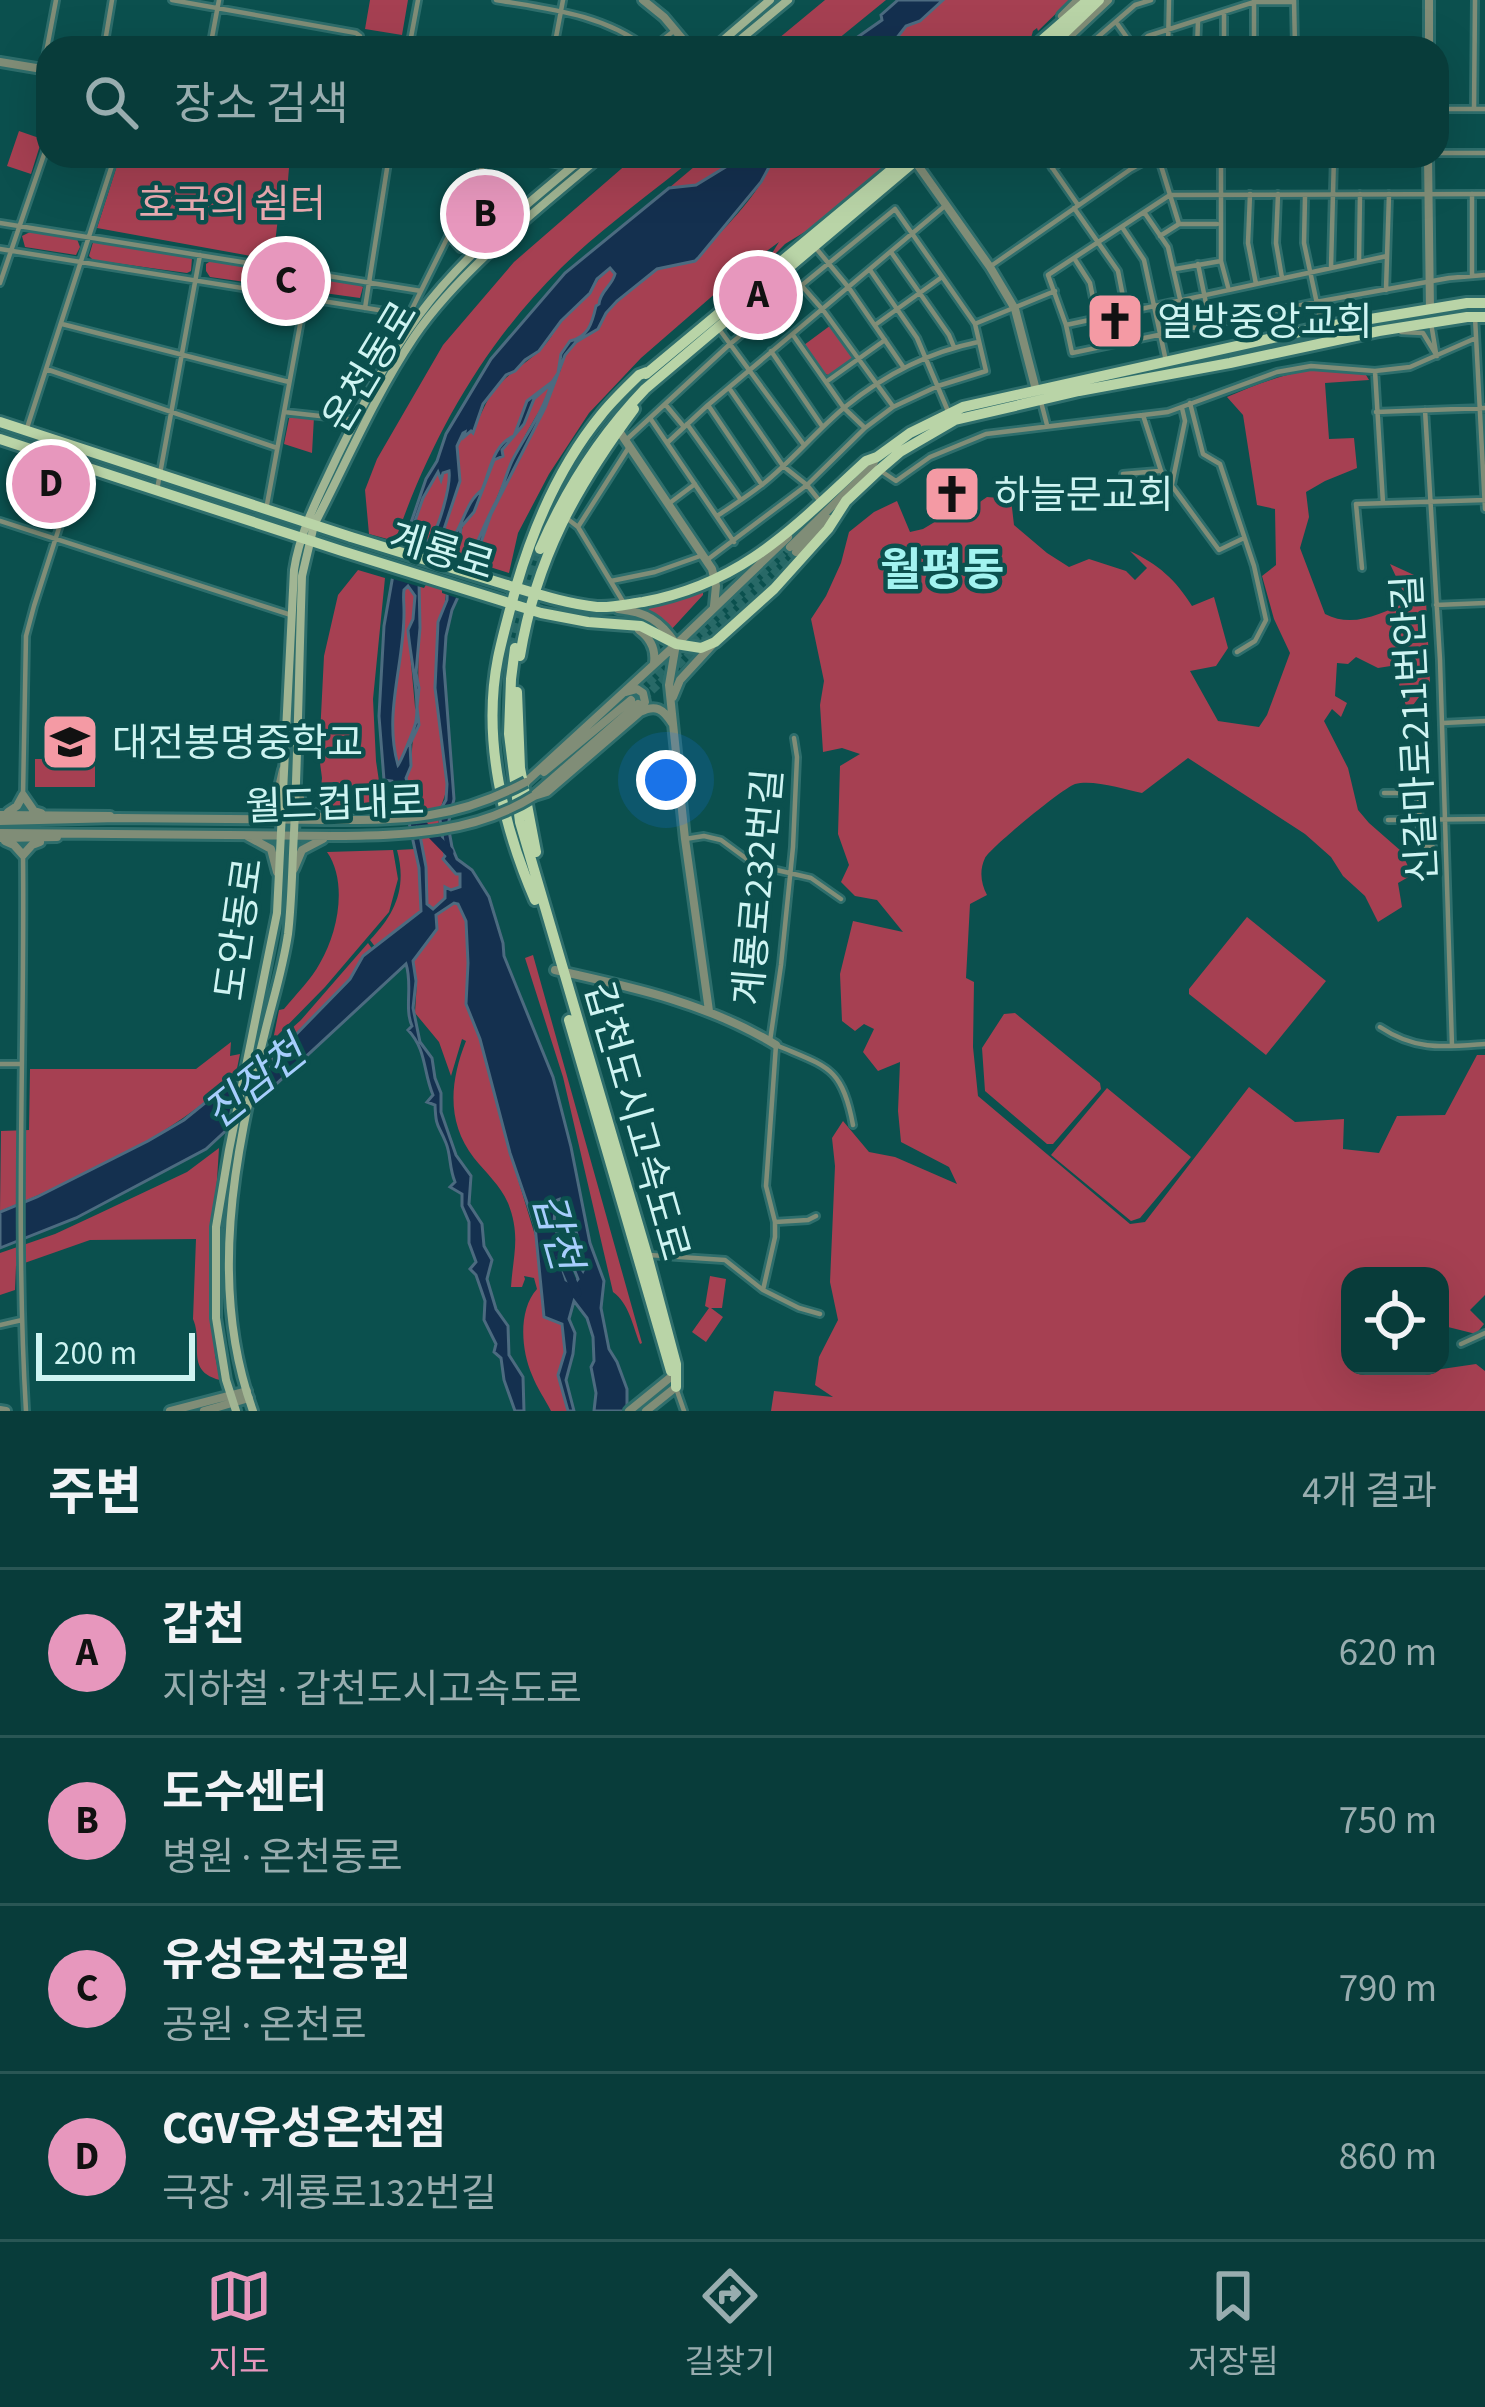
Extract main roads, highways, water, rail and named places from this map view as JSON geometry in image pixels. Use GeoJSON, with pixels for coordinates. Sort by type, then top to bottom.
{"type":"FeatureCollection","features":[{"type":"Feature","properties":{"kind":"main road"},"geometry":{"type":"LineString","coordinates":[[728,36],[770,0]]}},
{"type":"Feature","properties":{"kind":"main road"},"geometry":{"type":"LineString","coordinates":[[744,36],[788,0]]}},
{"type":"Feature","properties":{"kind":"main road"},"geometry":{"type":"LineString","coordinates":[[1048,36],[1088,0]]}},
{"type":"Feature","properties":{"kind":"main road"},"geometry":{"type":"LineString","coordinates":[[1066,36],[1104,0]]}},
{"type":"Feature","properties":{"kind":"main road"},"geometry":{"type":"LineString","coordinates":[[530,610],[524,591],[556,501],[602,426],[647,372],[900,168]]}},
{"type":"Feature","properties":{"kind":"main road"},"geometry":{"type":"LineString","coordinates":[[511,649],[530,610],[537,550],[586,461],[623,411],[902,168]]}},
{"type":"Feature","properties":{"kind":"main road","name":"온천동로"},"geometry":{"type":"LineString","coordinates":[[310,524],[356,420],[417,318],[483,242],[578,169]]}},
{"type":"Feature","properties":{"kind":"main road","name":"온천동로"},"geometry":{"type":"LineString","coordinates":[[310,524],[394,372],[417,318],[578,169]]}},
{"type":"Feature","properties":{"kind":"main road"},"geometry":{"type":"LineString","coordinates":[[878,463],[955,420],[1166,361],[1322,327],[1485,303]]}},
{"type":"Feature","properties":{"kind":"main road"},"geometry":{"type":"LineString","coordinates":[[878,463],[910,433],[948,412],[1379,331],[1480,317]]}},
{"type":"Feature","properties":{"kind":"main road"},"geometry":{"type":"LineString","coordinates":[[511,649],[507,602],[512,586],[564,515],[594,463],[624,440],[661,375]]}},
{"type":"Feature","properties":{"kind":"main road","name":"계룡로"},"geometry":{"type":"LineString","coordinates":[[0,422],[351,537],[534,593],[602,608],[683,592],[715,579],[768,549],[866,461],[878,463]]}},
{"type":"Feature","properties":{"kind":"main road","name":"계룡로"},"geometry":{"type":"LineString","coordinates":[[0,439],[530,610],[588,622],[641,626],[676,644],[701,648],[713,643],[774,589],[878,463]]}},
{"type":"Feature","properties":{"kind":"main road","name":"도안동로"},"geometry":{"type":"LineString","coordinates":[[234,1404],[219,1341],[214,1277],[217,1211],[277,913],[294,570],[310,524]]}},
{"type":"Feature","properties":{"kind":"main road","name":"도안동로"},"geometry":{"type":"LineString","coordinates":[[254,1411],[232,1318],[228,1277],[231,1202],[287,941],[305,539]]}},
{"type":"Feature","properties":{"kind":"main road","name":"갑천도시고속도로"},"geometry":{"type":"LineString","coordinates":[[511,649],[510,758],[520,822],[559,970]]}},
{"type":"Feature","properties":{"kind":"main road","name":"갑천도시고속도로"},"geometry":{"type":"LineString","coordinates":[[511,649],[503,709],[506,774],[535,900],[643,1256],[674,1382]]}},
{"type":"Feature","properties":{"kind":"water"},"geometry":{"type":"Polygon","coordinates":[[[898,0],[943,0],[898,36],[859,36],[882,20],[881,15],[898,0]]]}},
{"type":"Feature","properties":{"kind":"water","name":"진잠천"},"geometry":{"type":"Polygon","coordinates":[[[724,168],[769,168],[695,261],[657,269],[617,301],[598,329],[565,355],[545,408],[491,514],[452,610],[444,667],[454,799],[448,825],[452,847],[489,897],[504,956],[553,1077],[590,1243],[604,1281],[601,1308],[609,1349],[627,1389],[630,1411],[594,1411],[593,1337],[574,1301],[569,1319],[575,1333],[573,1354],[566,1380],[574,1411],[568,1411],[558,1375],[565,1352],[562,1324],[544,1317],[535,1226],[466,1004],[466,921],[458,904],[436,915],[437,929],[413,961],[413,1008],[420,1042],[432,1058],[441,1112],[456,1155],[471,1176],[469,1204],[482,1224],[484,1246],[492,1260],[487,1279],[496,1309],[508,1326],[509,1355],[523,1377],[524,1411],[515,1411],[501,1358],[494,1352],[496,1344],[484,1320],[485,1301],[470,1269],[476,1262],[462,1194],[450,1187],[455,1182],[448,1148],[435,1105],[427,1102],[433,1095],[422,1053],[408,1030],[412,1026],[406,964],[206,1149],[76,1218],[0,1248],[0,1212],[148,1141],[184,1120],[227,1085],[273,1065],[273,1058],[350,979],[363,956],[421,911],[419,868],[403,795],[399,788],[395,791],[392,781],[384,780],[379,716],[384,626],[393,575],[446,434],[491,359],[565,273],[669,188],[696,185],[724,168]],[[610,268],[597,279],[539,351],[506,375],[483,404],[473,433],[464,437],[463,433],[457,446],[460,481],[435,556],[452,540],[482,490],[497,452],[514,436],[527,401],[552,382],[561,354],[588,329],[615,274],[610,268]],[[551,384],[534,399],[524,424],[502,450],[503,456],[494,460],[474,512],[461,527],[459,543],[448,551],[457,564],[469,562],[551,384]],[[449,471],[441,480],[438,472],[423,498],[409,538],[411,546],[429,540],[437,527],[449,471]],[[448,577],[419,582],[419,725],[410,744],[406,778],[426,867],[427,904],[433,909],[445,898],[445,887],[460,887],[460,874],[443,859],[439,812],[447,784],[435,688],[438,622],[447,600],[448,577]],[[408,586],[404,590],[393,726],[398,765],[417,712],[408,630],[415,596],[408,586]],[[560,1199],[555,1201],[554,1227],[562,1242],[557,1253],[566,1280],[574,1284],[578,1279],[575,1259],[583,1271],[585,1267],[576,1231],[560,1199]]]}},
{"type":"Feature","properties":{"kind":"waterway","name":"갑천"},"geometry":{"type":"LineString","coordinates":[[411,813],[449,852]]}},
{"type":"Feature","properties":{"kind":"waterway","name":"갑천"},"geometry":{"type":"LineString","coordinates":[[555,1242],[577,1293]]}},
{"type":"Feature","properties":{"kind":"tunnel"},"geometry":{"type":"LineString","coordinates":[[631,700],[790,547]]}},
{"type":"Feature","properties":{"kind":"tunnel"},"geometry":{"type":"LineString","coordinates":[[509,647],[536,548]]}},
{"type":"Feature","properties":{"kind":"tunnel"},"geometry":{"type":"LineString","coordinates":[[643,699],[796,552]]}},
{"type":"Feature","properties":{"kind":"place","name":"도수센터"},"geometry":{"type":"Point","coordinates":[485,214]}},
{"type":"Feature","properties":{"kind":"place","name":"유성온천공원"},"geometry":{"type":"Point","coordinates":[286,281]}},
{"type":"Feature","properties":{"kind":"place","name":"갑천"},"geometry":{"type":"Point","coordinates":[758,295]}},
{"type":"Feature","properties":{"kind":"place","name":"열방중앙교회"},"geometry":{"type":"Point","coordinates":[1115,321]}},
{"type":"Feature","properties":{"kind":"place","name":"CGV유성온천점"},"geometry":{"type":"Point","coordinates":[51,484]}},
{"type":"Feature","properties":{"kind":"place","name":"하늘문교회"},"geometry":{"type":"Point","coordinates":[952,494]}},
{"type":"Feature","properties":{"kind":"place","name":"대전봉명중학교"},"geometry":{"type":"Point","coordinates":[70,742]}},
{"type":"Feature","properties":{"kind":"district","name":"월평동"},"geometry":{"type":"Point","coordinates":[942,569]}},
{"type":"Feature","properties":{"kind":"park label","name":"호국의 쉼터"},"geometry":{"type":"Point","coordinates":[232,203]}}]}
